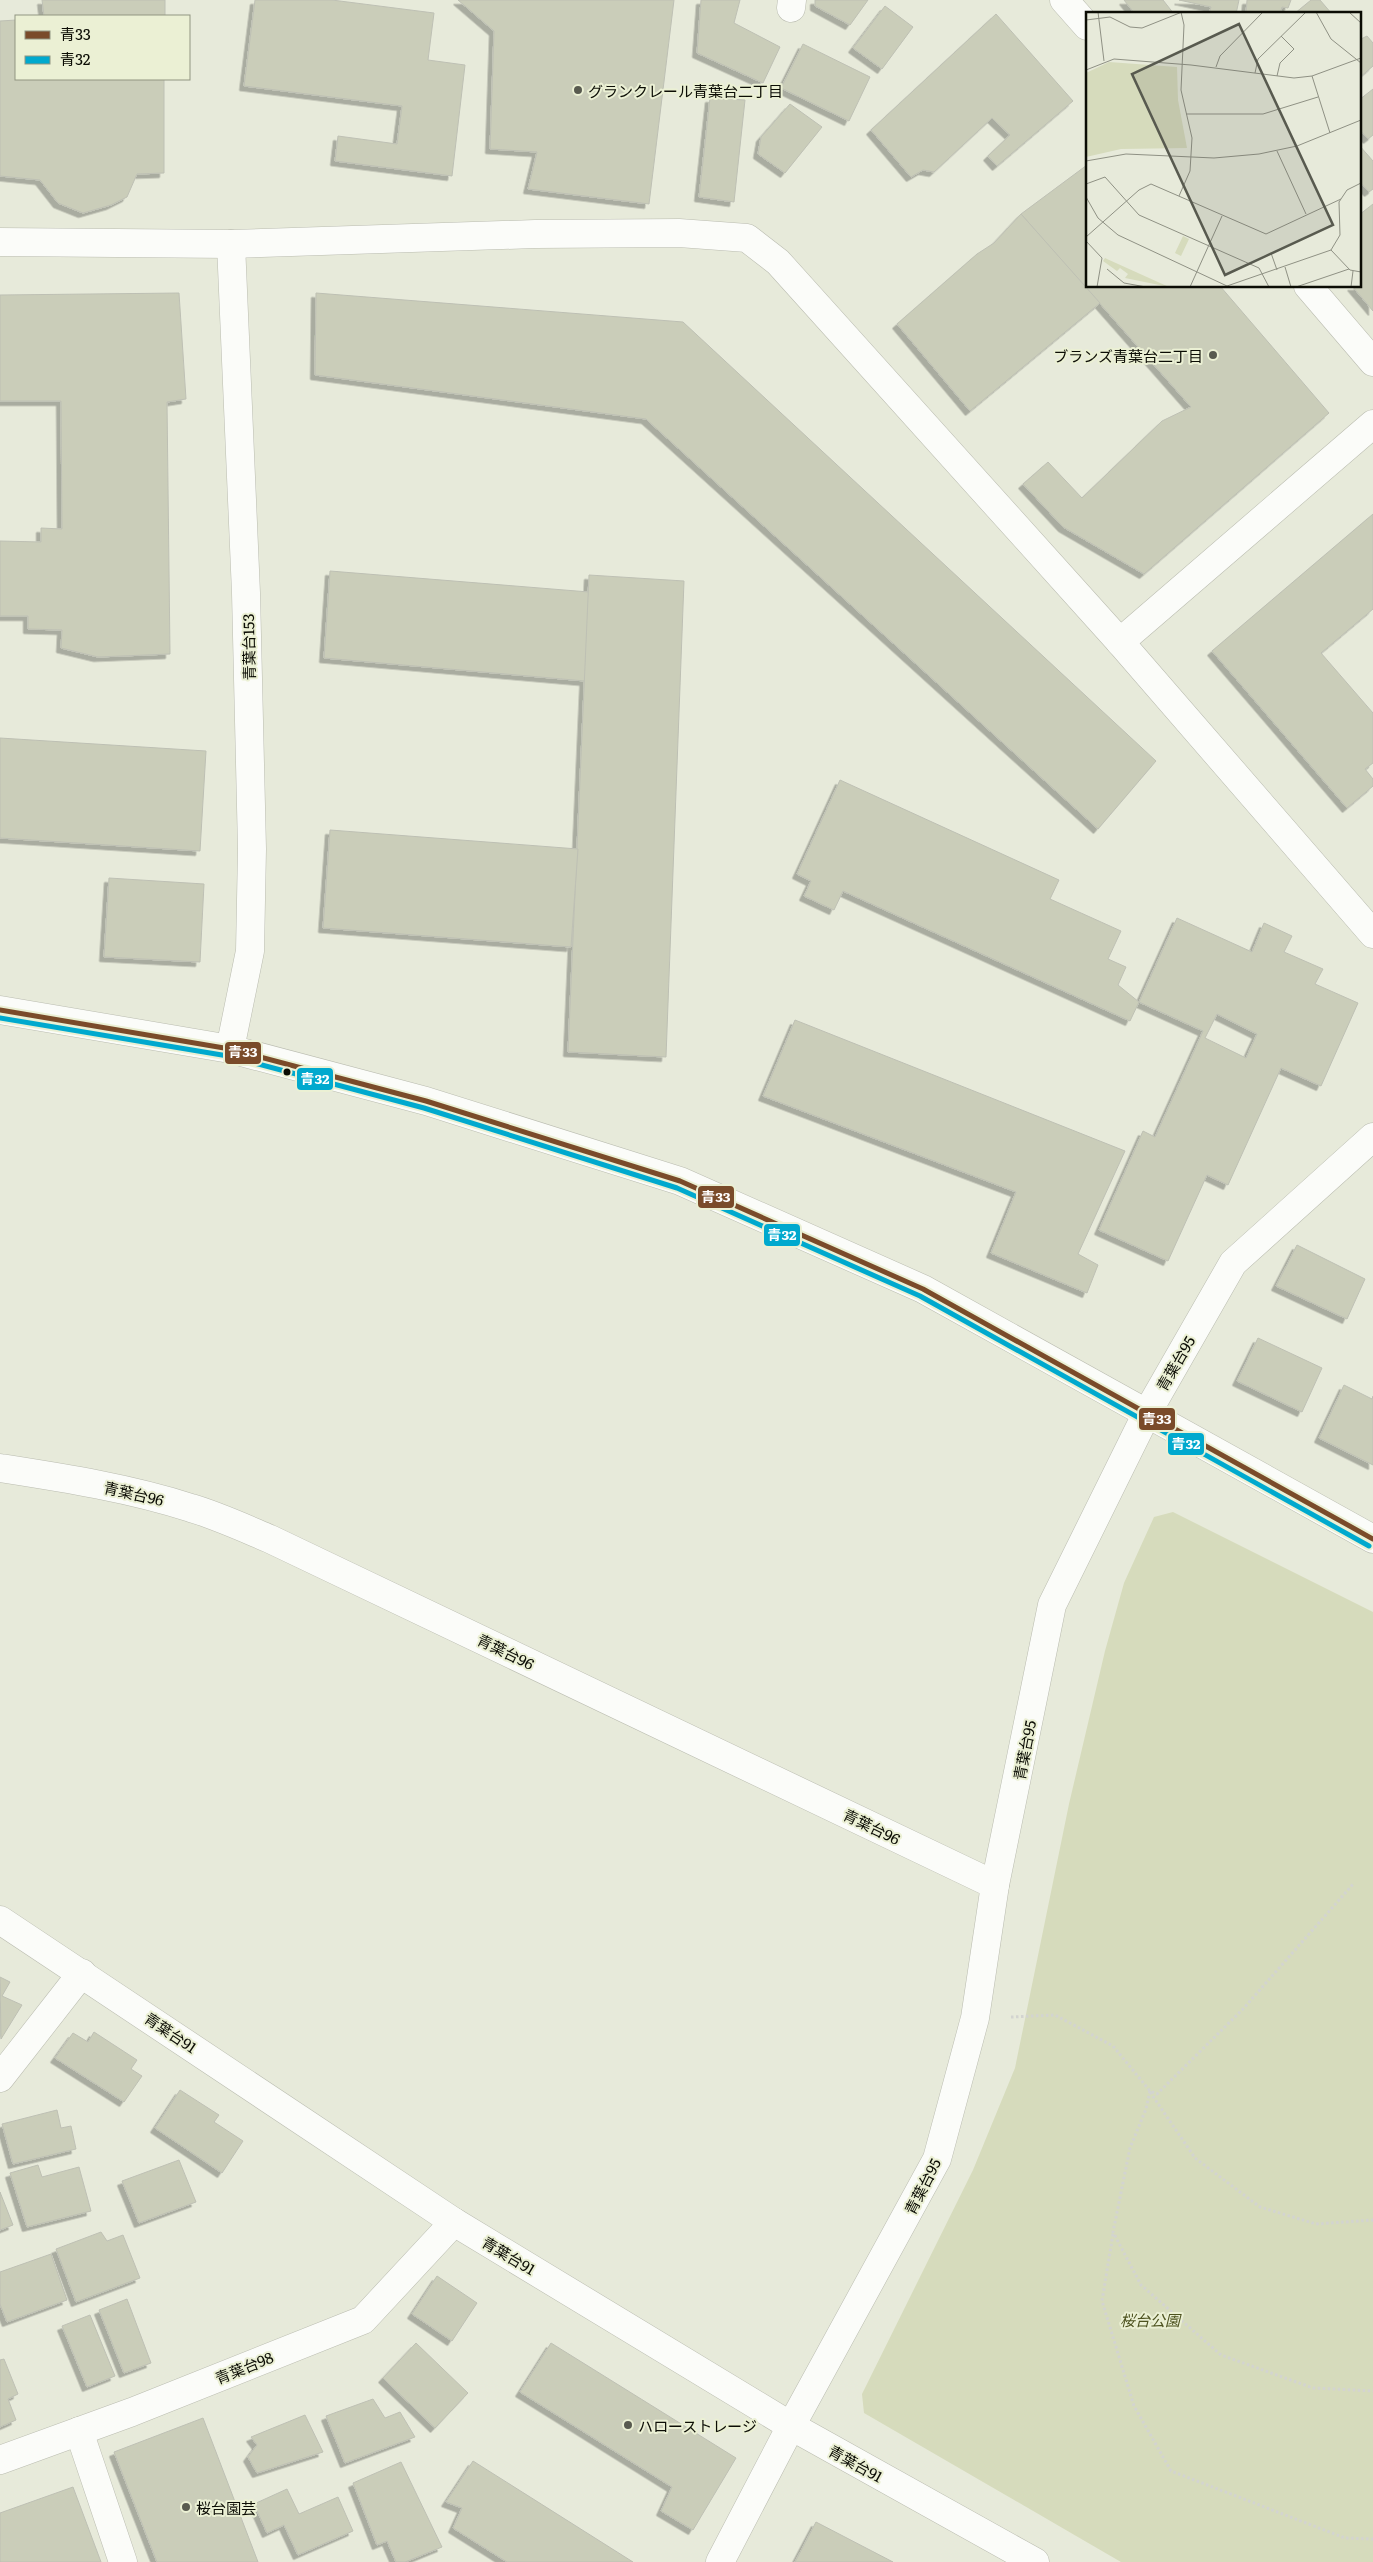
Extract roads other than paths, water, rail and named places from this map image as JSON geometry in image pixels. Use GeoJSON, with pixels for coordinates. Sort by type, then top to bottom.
{"type":"FeatureCollection","features":[{"type":"Feature","properties":{"kind":"street"},"geometry":{"type":"LineString","coordinates":[[1064,0],[1086,25]]}},
{"type":"Feature","properties":{"kind":"street"},"geometry":{"type":"LineString","coordinates":[[0,242],[231,244],[545,234],[680,233],[747,238],[778,262],[1120,642],[1373,934]]}},
{"type":"Feature","properties":{"kind":"street","name":"青葉台153"},"geometry":{"type":"LineString","coordinates":[[230,1049],[250,951],[252,848],[246,593],[231,244]]}},
{"type":"Feature","properties":{"kind":"street"},"geometry":{"type":"LineString","coordinates":[[1310,288],[1373,362]]}},
{"type":"Feature","properties":{"kind":"street"},"geometry":{"type":"LineString","coordinates":[[1120,642],[1373,424]]}},
{"type":"Feature","properties":{"kind":"street"},"geometry":{"type":"LineString","coordinates":[[0,1010],[230,1049],[426,1101],[680,1181],[923,1289],[1373,1539]]}},
{"type":"Feature","properties":{"kind":"street","name":"青葉台95"},"geometry":{"type":"LineString","coordinates":[[720,2562],[791,2426],[937,2159],[975,2018],[995,1885],[1052,1606],[1147,1413],[1232,1263],[1373,1137]]}},
{"type":"Feature","properties":{"kind":"street","name":"青葉台96"},"geometry":{"type":"LineString","coordinates":[[0,1468],[105,1486],[157,1498],[193,1508],[270,1539],[995,1885]]}},
{"type":"Feature","properties":{"kind":"street","name":"青葉台91"},"geometry":{"type":"LineString","coordinates":[[0,1920],[454,2222],[791,2426],[1034,2562]]}},
{"type":"Feature","properties":{"kind":"street"},"geometry":{"type":"LineString","coordinates":[[0,2078],[82,1973]]}},
{"type":"Feature","properties":{"kind":"street","name":"青葉台98"},"geometry":{"type":"LineString","coordinates":[[0,2460],[363,2320],[454,2222]]}},
{"type":"Feature","properties":{"kind":"street"},"geometry":{"type":"LineString","coordinates":[[79,2431],[123,2562]]}},
{"type":"Feature","properties":{"kind":"place","name":"グランクレール青葉台二丁目"},"geometry":{"type":"Point","coordinates":[578,90]}},
{"type":"Feature","properties":{"kind":"place","name":"ブランズ青葉台二丁目"},"geometry":{"type":"Point","coordinates":[1213,355]}},
{"type":"Feature","properties":{"kind":"place","name":"ハローストレージ"},"geometry":{"type":"Point","coordinates":[628,2425]}},
{"type":"Feature","properties":{"kind":"place","name":"桜台園芸"},"geometry":{"type":"Point","coordinates":[186,2507]}},
{"type":"Feature","properties":{"kind":"park label","name":"桜台公園"},"geometry":{"type":"Point","coordinates":[1150,2319]}}]}
